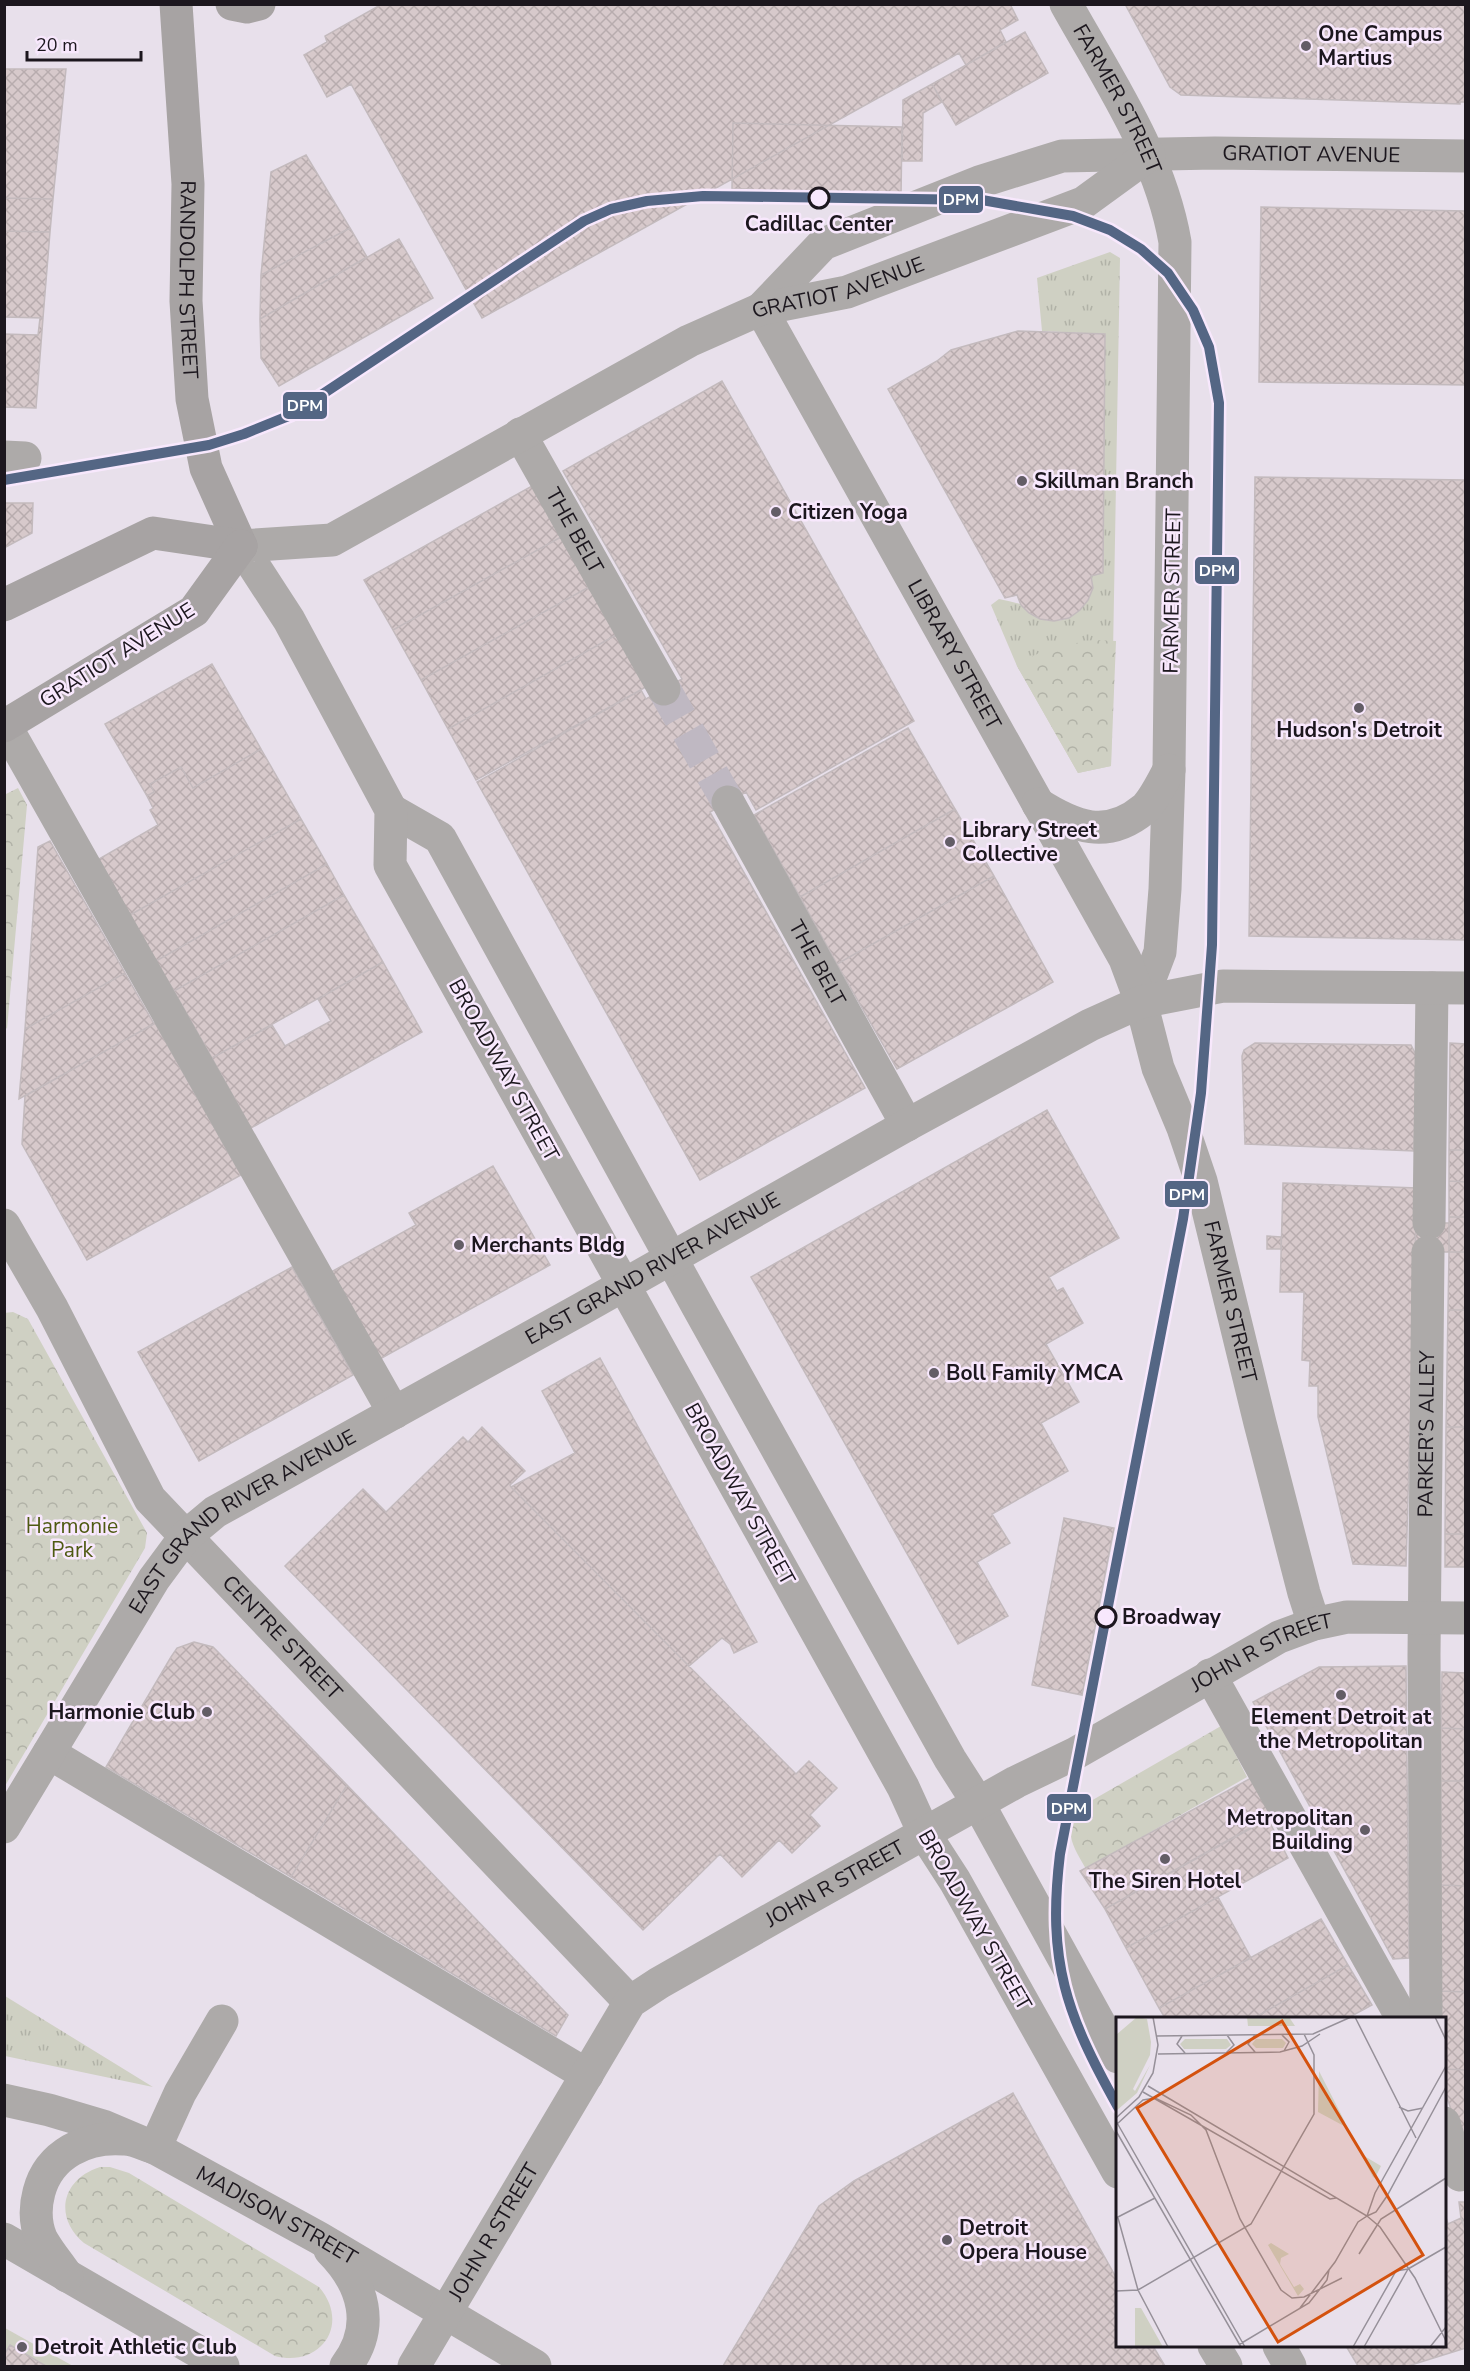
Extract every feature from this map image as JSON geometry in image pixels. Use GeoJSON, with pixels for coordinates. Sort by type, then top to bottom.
{"type":"FeatureCollection","features":[{"type":"Feature","properties":{"kind":"main road","name":"RANDOLPH STREET"},"geometry":{"type":"LineString","coordinates":[[176,4],[188,184],[186,301],[192,399],[206,468],[241,546]]}},
{"type":"Feature","properties":{"kind":"main road"},"geometry":{"type":"LineString","coordinates":[[232,4],[247,7],[259,4]]}},
{"type":"Feature","properties":{"kind":"main road","name":"GRATIOT AVENUE"},"geometry":{"type":"LineString","coordinates":[[4,605],[153,533],[241,546],[194,611],[5,725]]}},
{"type":"Feature","properties":{"kind":"street","name":"FARMER STREET"},"geometry":{"type":"LineString","coordinates":[[1066,4],[1149,155],[1170,213],[1175,242],[1169,770],[1165,889],[1160,952],[1141,1002],[1158,1068],[1183,1128],[1201,1180],[1260,1423],[1314,1624]]}},
{"type":"Feature","properties":{"kind":"street","name":"GRATIOT AVENUE"},"geometry":{"type":"LineString","coordinates":[[241,546],[332,540],[689,341],[761,309],[847,292],[1083,203],[1149,155],[1215,153],[1466,156]]}},
{"type":"Feature","properties":{"kind":"street"},"geometry":{"type":"LineString","coordinates":[[761,309],[823,244],[903,211],[1020,168],[1062,156],[1149,155]]}},
{"type":"Feature","properties":{"kind":"street","name":"LIBRARY STREET"},"geometry":{"type":"LineString","coordinates":[[761,309],[1125,959],[1141,1002]]}},
{"type":"Feature","properties":{"kind":"street","name":"THE BELT"},"geometry":{"type":"LineString","coordinates":[[528,430],[664,689]]}},
{"type":"Feature","properties":{"kind":"street","name":"BROADWAY STREET"},"geometry":{"type":"LineString","coordinates":[[241,546],[289,620],[391,810],[390,865],[903,1787],[924,1833],[955,1881],[1116,2168]]}},
{"type":"Feature","properties":{"kind":"street"},"geometry":{"type":"LineString","coordinates":[[5,725],[394,1413]]}},
{"type":"Feature","properties":{"kind":"street"},"geometry":{"type":"LineString","coordinates":[[1038,804],[1064,820],[1092,828],[1118,826],[1145,808],[1169,770]]}},
{"type":"Feature","properties":{"kind":"street","name":"THE BELT"},"geometry":{"type":"LineString","coordinates":[[728,802],[907,1125]]}},
{"type":"Feature","properties":{"kind":"street"},"geometry":{"type":"LineString","coordinates":[[391,810],[440,838],[944,1749],[978,1803],[1116,2053]]}},
{"type":"Feature","properties":{"kind":"street","name":"EAST GRAND RIVER AVENUE"},"geometry":{"type":"LineString","coordinates":[[4,1827],[154,1579],[185,1537],[214,1512],[907,1125],[1090,1025],[1141,1002],[1223,986],[1466,988]]}},
{"type":"Feature","properties":{"kind":"street","name":"PARKER’S ALLEY"},"geometry":{"type":"LineString","coordinates":[[1426,2017],[1424,1617],[1432,988]]}},
{"type":"Feature","properties":{"kind":"street","name":"CENTRE STREET"},"geometry":{"type":"LineString","coordinates":[[4,1225],[52,1308],[150,1499],[630,2002]]}},
{"type":"Feature","properties":{"kind":"street","name":"JOHN R STREET"},"geometry":{"type":"LineString","coordinates":[[414,2367],[630,2002],[659,1983],[924,1833],[1016,1782],[1076,1753],[1279,1637],[1314,1624],[1347,1617],[1466,1618]]}},
{"type":"Feature","properties":{"kind":"street"},"geometry":{"type":"LineString","coordinates":[[1210,1675],[1401,2017]]}},
{"type":"Feature","properties":{"kind":"street"},"geometry":{"type":"LineString","coordinates":[[49,1753],[587,2075]]}},
{"type":"Feature","properties":{"kind":"street"},"geometry":{"type":"LineString","coordinates":[[67,2276],[41,2237],[35,2213],[42,2181],[53,2163],[71,2148],[103,2139],[127,2139],[155,2148],[180,2092],[222,2021]]}},
{"type":"Feature","properties":{"kind":"street","name":"MADISON STREET"},"geometry":{"type":"LineString","coordinates":[[4,2100],[103,2126],[155,2148],[318,2238],[535,2367]]}},
{"type":"Feature","properties":{"kind":"street"},"geometry":{"type":"LineString","coordinates":[[1446,2130],[1460,2175]]}},
{"type":"Feature","properties":{"kind":"street"},"geometry":{"type":"LineString","coordinates":[[318,2238],[338,2258],[362,2301],[364,2328],[356,2353],[346,2367]]}},
{"type":"Feature","properties":{"kind":"street"},"geometry":{"type":"LineString","coordinates":[[4,2239],[223,2367]]}},
{"type":"Feature","properties":{"kind":"street"},"geometry":{"type":"LineString","coordinates":[[1215,2347],[1226,2367]]}},
{"type":"Feature","properties":{"kind":"street"},"geometry":{"type":"LineString","coordinates":[[1280,2347],[1290,2367]]}},
{"type":"Feature","properties":{"kind":"green space"},"geometry":{"type":"Polygon","coordinates":[[[1110,252],[1120,258],[1111,766],[1078,773],[1017,666],[991,605],[999,599],[1014,602],[1022,605],[1038,618],[1052,621],[1062,620],[1071,617],[1085,604],[1089,596],[1091,576],[1103,573],[1105,334],[1042,331],[1037,278],[1110,252]]]}},
{"type":"Feature","properties":{"kind":"green space"},"geometry":{"type":"Polygon","coordinates":[[[1094,640],[1116,641],[1111,766],[1078,773],[1017,666],[1047,648],[1094,640]]]}},
{"type":"Feature","properties":{"kind":"green space"},"geometry":{"type":"Polygon","coordinates":[[[18,788],[27,805],[7,1029],[4,1025],[4,795],[18,788]]]}},
{"type":"Feature","properties":{"kind":"green space","name":"Harmonie Park"},"geometry":{"type":"Polygon","coordinates":[[[13,1312],[28,1319],[147,1533],[145,1548],[5,1786],[4,1313],[13,1312]]]}},
{"type":"Feature","properties":{"kind":"green space"},"geometry":{"type":"Polygon","coordinates":[[[1221,1726],[1247,1777],[1086,1869],[1072,1840],[1071,1826],[1077,1809],[1221,1726]]]}},
{"type":"Feature","properties":{"kind":"green space"},"geometry":{"type":"Polygon","coordinates":[[[5,1996],[153,2087],[5,2056],[5,1996]]]}},
{"type":"Feature","properties":{"kind":"green space"},"geometry":{"type":"Polygon","coordinates":[[[100,2167],[110,2167],[129,2173],[319,2287],[328,2301],[332,2315],[331,2328],[326,2340],[318,2349],[306,2355],[291,2358],[275,2356],[84,2243],[74,2233],[68,2222],[65,2211],[66,2200],[77,2180],[100,2167]]]}},
{"type":"Feature","properties":{"kind":"green space","name":"Detroit Athletic Club"},"geometry":{"type":"Polygon","coordinates":[[[5,2328],[73,2366],[5,2366],[5,2328]]]}},
{"type":"Feature","properties":{"kind":"building"},"geometry":{"type":"Polygon","coordinates":[[[382,4],[1010,4],[1018,20],[1000,30],[1006,42],[966,65],[959,53],[482,318],[351,84],[327,97],[304,55],[327,42],[325,36],[382,4]]]}},
{"type":"Feature","properties":{"kind":"building","name":"One Campus Martius"},"geometry":{"type":"Polygon","coordinates":[[[1125,4],[1466,4],[1466,102],[1460,102],[1460,104],[1181,95],[1170,87],[1125,4]]]}},
{"type":"Feature","properties":{"kind":"building"},"geometry":{"type":"Polygon","coordinates":[[[1025,32],[1048,73],[956,125],[932,84],[1025,32]]]}},
{"type":"Feature","properties":{"kind":"building"},"geometry":{"type":"Polygon","coordinates":[[[4,69],[66,69],[53,199],[4,198],[4,69]]]}},
{"type":"Feature","properties":{"kind":"building"},"geometry":{"type":"Polygon","coordinates":[[[932,84],[942,102],[923,113],[922,161],[902,161],[903,100],[932,84]]]}},
{"type":"Feature","properties":{"kind":"building"},"geometry":{"type":"Polygon","coordinates":[[[733,123],[902,127],[901,198],[751,195],[752,189],[732,189],[733,123]]]}},
{"type":"Feature","properties":{"kind":"building"},"geometry":{"type":"Polygon","coordinates":[[[306,155],[350,228],[261,275],[271,172],[306,155]]]}},
{"type":"Feature","properties":{"kind":"building"},"geometry":{"type":"Polygon","coordinates":[[[4,198],[53,199],[50,232],[4,231],[4,198]]]}},
{"type":"Feature","properties":{"kind":"building"},"geometry":{"type":"Polygon","coordinates":[[[1261,207],[1466,211],[1466,385],[1259,382],[1261,207]]]}},
{"type":"Feature","properties":{"kind":"building"},"geometry":{"type":"Polygon","coordinates":[[[350,228],[367,257],[260,319],[261,275],[350,228]]]}},
{"type":"Feature","properties":{"kind":"building"},"geometry":{"type":"Polygon","coordinates":[[[4,231],[50,232],[43,318],[4,317],[4,231]]]}},
{"type":"Feature","properties":{"kind":"building"},"geometry":{"type":"Polygon","coordinates":[[[399,239],[433,298],[279,386],[261,358],[260,319],[399,239]]]}},
{"type":"Feature","properties":{"kind":"building"},"geometry":{"type":"Polygon","coordinates":[[[40,318],[43,318],[36,408],[4,407],[4,334],[38,335],[40,318]]]}},
{"type":"Feature","properties":{"kind":"building","name":"Skillman Branch"},"geometry":{"type":"Polygon","coordinates":[[[1018,331],[1105,334],[1103,573],[1091,576],[1093,588],[1088,600],[1080,610],[1069,618],[1054,621],[1040,619],[1029,613],[1021,605],[1017,595],[1005,598],[888,389],[937,361],[951,350],[1018,331]]]}},
{"type":"Feature","properties":{"kind":"building"},"geometry":{"type":"Polygon","coordinates":[[[722,381],[914,721],[756,810],[746,792],[710,812],[865,1088],[700,1180],[477,782],[641,690],[646,699],[682,679],[563,471],[722,381]]]}},
{"type":"Feature","properties":{"kind":"building","name":"Hudson's Detroit"},"geometry":{"type":"Polygon","coordinates":[[[1255,477],[1466,480],[1466,940],[1249,936],[1255,477]]]}},
{"type":"Feature","properties":{"kind":"building"},"geometry":{"type":"Polygon","coordinates":[[[532,486],[561,537],[393,630],[364,580],[532,486]]]}},
{"type":"Feature","properties":{"kind":"building"},"geometry":{"type":"Polygon","coordinates":[[[4,503],[33,503],[32,533],[4,548],[4,503]]]}},
{"type":"Feature","properties":{"kind":"building"},"geometry":{"type":"Polygon","coordinates":[[[561,537],[589,587],[421,680],[393,630],[561,537]]]}},
{"type":"Feature","properties":{"kind":"building"},"geometry":{"type":"Polygon","coordinates":[[[589,587],[616,635],[448,729],[421,680],[589,587]]]}},
{"type":"Feature","properties":{"kind":"building"},"geometry":{"type":"Polygon","coordinates":[[[616,635],[646,687],[476,780],[448,729],[616,635]]]}},
{"type":"Feature","properties":{"kind":"building"},"geometry":{"type":"Polygon","coordinates":[[[212,664],[261,749],[193,788],[181,767],[150,784],[154,792],[147,796],[105,724],[212,664]]]}},
{"type":"Feature","properties":{"kind":"building"},"geometry":{"type":"Polygon","coordinates":[[[908,728],[955,809],[800,897],[754,815],[908,728]]]}},
{"type":"Feature","properties":{"kind":"building"},"geometry":{"type":"Polygon","coordinates":[[[261,749],[301,819],[130,915],[99,859],[158,825],[150,810],[153,808],[147,796],[154,792],[150,784],[181,767],[193,788],[261,749]]]}},
{"type":"Feature","properties":{"kind":"building"},"geometry":{"type":"Polygon","coordinates":[[[955,809],[994,876],[837,964],[800,897],[955,809]]]}},
{"type":"Feature","properties":{"kind":"building"},"geometry":{"type":"Polygon","coordinates":[[[301,819],[327,864],[156,961],[130,915],[301,819]]]}},
{"type":"Feature","properties":{"kind":"building"},"geometry":{"type":"Polygon","coordinates":[[[50,841],[125,973],[25,1029],[38,847],[50,841]]]}},
{"type":"Feature","properties":{"kind":"building"},"geometry":{"type":"Polygon","coordinates":[[[327,864],[344,895],[174,991],[156,961],[327,864]]]}},
{"type":"Feature","properties":{"kind":"building"},"geometry":{"type":"Polygon","coordinates":[[[994,876],[1053,982],[897,1069],[837,964],[994,876]]]}},
{"type":"Feature","properties":{"kind":"building"},"geometry":{"type":"Polygon","coordinates":[[[344,895],[383,962],[212,1058],[174,991],[344,895]]]}},
{"type":"Feature","properties":{"kind":"building"},"geometry":{"type":"Polygon","coordinates":[[[383,962],[422,1032],[251,1128],[212,1058],[272,1025],[285,1046],[331,1021],[318,999],[383,962]]]}},
{"type":"Feature","properties":{"kind":"building"},"geometry":{"type":"Polygon","coordinates":[[[125,973],[154,1024],[19,1099],[25,1029],[125,973]]]}},
{"type":"Feature","properties":{"kind":"building"},"geometry":{"type":"Polygon","coordinates":[[[155,1023],[241,1175],[87,1260],[22,1144],[25,1096],[155,1023]]]}},
{"type":"Feature","properties":{"kind":"building"},"geometry":{"type":"Polygon","coordinates":[[[1255,1043],[1411,1045],[1416,1055],[1414,1151],[1245,1144],[1242,1056],[1244,1050],[1255,1043]]]}},
{"type":"Feature","properties":{"kind":"building"},"geometry":{"type":"Polygon","coordinates":[[[1450,1043],[1466,1044],[1466,1150],[1449,1150],[1450,1043]]]}},
{"type":"Feature","properties":{"kind":"building","name":"Boll Family YMCA"},"geometry":{"type":"Polygon","coordinates":[[[1047,1110],[1119,1238],[1049,1277],[1057,1291],[1063,1288],[1083,1323],[1046,1344],[1079,1402],[1041,1423],[1068,1471],[992,1514],[1010,1543],[977,1562],[1008,1616],[958,1644],[751,1277],[1047,1110]]]}},
{"type":"Feature","properties":{"kind":"building"},"geometry":{"type":"Polygon","coordinates":[[[1449,1150],[1466,1150],[1466,1182],[1449,1181],[1449,1150]]]}},
{"type":"Feature","properties":{"kind":"building","name":"Merchants Bldg"},"geometry":{"type":"Polygon","coordinates":[[[493,1166],[550,1265],[380,1359],[331,1272],[416,1225],[409,1213],[493,1166]]]}},
{"type":"Feature","properties":{"kind":"building"},"geometry":{"type":"Polygon","coordinates":[[[1449,1181],[1466,1182],[1466,1217],[1449,1217],[1449,1181]]]}},
{"type":"Feature","properties":{"kind":"building"},"geometry":{"type":"Polygon","coordinates":[[[1283,1183],[1417,1188],[1406,1566],[1353,1564],[1318,1417],[1318,1386],[1309,1386],[1310,1361],[1302,1360],[1304,1292],[1280,1292],[1283,1183]]]}},
{"type":"Feature","properties":{"kind":"building"},"geometry":{"type":"Polygon","coordinates":[[[1449,1217],[1466,1217],[1466,1252],[1449,1252],[1449,1217]]]}},
{"type":"Feature","properties":{"kind":"building"},"geometry":{"type":"Polygon","coordinates":[[[1416,1223],[1449,1223],[1449,1252],[1415,1252],[1416,1223]]]}},
{"type":"Feature","properties":{"kind":"building"},"geometry":{"type":"Polygon","coordinates":[[[1267,1236],[1281,1237],[1281,1249],[1267,1249],[1267,1236]]]}},
{"type":"Feature","properties":{"kind":"building"},"geometry":{"type":"Polygon","coordinates":[[[1449,1252],[1466,1252],[1466,1310],[1448,1310],[1449,1252]]]}},
{"type":"Feature","properties":{"kind":"building"},"geometry":{"type":"Polygon","coordinates":[[[292,1267],[353,1375],[199,1461],[138,1352],[292,1267]]]}},
{"type":"Feature","properties":{"kind":"building"},"geometry":{"type":"Polygon","coordinates":[[[1448,1310],[1466,1310],[1466,1427],[1446,1427],[1448,1310]]]}},
{"type":"Feature","properties":{"kind":"building"},"geometry":{"type":"Polygon","coordinates":[[[600,1358],[757,1642],[734,1653],[730,1644],[722,1638],[689,1666],[511,1487],[575,1453],[542,1391],[600,1358]]]}},
{"type":"Feature","properties":{"kind":"building"},"geometry":{"type":"Polygon","coordinates":[[[482,1427],[525,1471],[510,1485],[511,1487],[796,1774],[809,1761],[837,1788],[810,1815],[820,1826],[792,1853],[779,1840],[742,1877],[720,1854],[643,1930],[285,1566],[363,1489],[386,1512],[463,1437],[468,1442],[482,1427]]]}},
{"type":"Feature","properties":{"kind":"building"},"geometry":{"type":"Polygon","coordinates":[[[1446,1427],[1466,1427],[1466,1534],[1445,1534],[1446,1427]]]}},
{"type":"Feature","properties":{"kind":"building","name":"Broadway"},"geometry":{"type":"Polygon","coordinates":[[[1064,1518],[1114,1528],[1082,1695],[1032,1685],[1064,1518]]]}},
{"type":"Feature","properties":{"kind":"building"},"geometry":{"type":"Polygon","coordinates":[[[1445,1534],[1466,1534],[1466,1567],[1445,1567],[1445,1534]]]}},
{"type":"Feature","properties":{"kind":"building","name":"Harmonie Club"},"geometry":{"type":"Polygon","coordinates":[[[194,1642],[213,1647],[347,1785],[291,1877],[106,1767],[177,1648],[194,1642]]]}},
{"type":"Feature","properties":{"kind":"building","name":"Metropolitan Building"},"geometry":{"type":"Polygon","coordinates":[[[1406,1666],[1409,1958],[1393,1959],[1253,1702],[1319,1667],[1406,1666]]]}},
{"type":"Feature","properties":{"kind":"building"},"geometry":{"type":"Polygon","coordinates":[[[1442,1672],[1466,1673],[1466,1729],[1441,1728],[1442,1672]]]}},
{"type":"Feature","properties":{"kind":"building"},"geometry":{"type":"Polygon","coordinates":[[[1441,1728],[1466,1729],[1466,1781],[1441,1781],[1441,1728]]]}},
{"type":"Feature","properties":{"kind":"building"},"geometry":{"type":"Polygon","coordinates":[[[1253,1777],[1275,1814],[1105,1909],[1080,1871],[1253,1777]]]}},
{"type":"Feature","properties":{"kind":"building"},"geometry":{"type":"Polygon","coordinates":[[[1441,1781],[1466,1781],[1466,1886],[1441,1885],[1441,1781]]]}},
{"type":"Feature","properties":{"kind":"building"},"geometry":{"type":"Polygon","coordinates":[[[347,1785],[568,2015],[556,2036],[291,1877],[347,1785]]]}},
{"type":"Feature","properties":{"kind":"building"},"geometry":{"type":"Polygon","coordinates":[[[1268,1819],[1288,1858],[1126,1948],[1105,1909],[1268,1819]]]}},
{"type":"Feature","properties":{"kind":"building"},"geometry":{"type":"Polygon","coordinates":[[[1441,1885],[1466,1886],[1466,1992],[1439,1991],[1441,1885]]]}},
{"type":"Feature","properties":{"kind":"building"},"geometry":{"type":"Polygon","coordinates":[[[1218,1897],[1251,1958],[1159,2008],[1126,1948],[1218,1897]]]}},
{"type":"Feature","properties":{"kind":"building"},"geometry":{"type":"Polygon","coordinates":[[[1321,1919],[1348,1965],[1256,2017],[1164,2017],[1159,2008],[1321,1919]]]}},
{"type":"Feature","properties":{"kind":"building"},"geometry":{"type":"Polygon","coordinates":[[[1348,1965],[1372,2005],[1350,2017],[1256,2017],[1348,1965]]]}},
{"type":"Feature","properties":{"kind":"building"},"geometry":{"type":"Polygon","coordinates":[[[1439,1991],[1466,1992],[1466,2070],[1446,2069],[1446,2017],[1439,2017],[1439,1991]]]}},
{"type":"Feature","properties":{"kind":"building"},"geometry":{"type":"Polygon","coordinates":[[[1446,2069],[1466,2070],[1466,2144],[1463,2144],[1446,2095],[1446,2069]]]}},
{"type":"Feature","properties":{"kind":"building","name":"Detroit Opera House"},"geometry":{"type":"Polygon","coordinates":[[[1013,2093],[1116,2277],[1116,2347],[1154,2347],[1165,2366],[723,2366],[819,2206],[854,2181],[1013,2093]]]}},
{"type":"Feature","properties":{"kind":"building"},"geometry":{"type":"Polygon","coordinates":[[[1459,2202],[1466,2202],[1466,2232],[1461,2218],[1459,2202]]]}},
{"type":"Feature","properties":{"kind":"building"},"geometry":{"type":"Polygon","coordinates":[[[1446,2218],[1448,2224],[1461,2218],[1466,2232],[1466,2348],[1408,2366],[1358,2366],[1347,2347],[1446,2347],[1446,2218]]]}},
{"type":"Feature","properties":{"kind":"building","name":"Detroit Athletic Club"},"geometry":{"type":"Polygon","coordinates":[[[10,2345],[46,2366],[4,2366],[4,2355],[10,2345]]]}},
{"type":"Feature","properties":{"kind":"tunnel"},"geometry":{"type":"LineString","coordinates":[[664,689],[728,802]]}},
{"type":"Feature","properties":{"kind":"transit line","name":"DPM"},"geometry":{"type":"LineString","coordinates":[[4,480],[209,445],[291,415],[584,221],[611,209],[647,201],[703,196],[982,200],[1073,216],[1110,230],[1141,249],[1168,273],[1193,310],[1209,347],[1219,403],[1212,945],[1201,1093],[1183,1219],[1060,1854],[1056,1926],[1059,1957],[1073,2015],[1116,2103]]}},
{"type":"Feature","properties":{"kind":"place","name":"One Campus Martius"},"geometry":{"type":"Point","coordinates":[1306,46]}},
{"type":"Feature","properties":{"kind":"place","name":"Cadillac Center"},"geometry":{"type":"Point","coordinates":[819,198]}},
{"type":"Feature","properties":{"kind":"place","name":"Skillman Branch"},"geometry":{"type":"Point","coordinates":[1022,481]}},
{"type":"Feature","properties":{"kind":"place","name":"Citizen Yoga"},"geometry":{"type":"Point","coordinates":[776,512]}},
{"type":"Feature","properties":{"kind":"place","name":"Hudson's Detroit"},"geometry":{"type":"Point","coordinates":[1359,708]}},
{"type":"Feature","properties":{"kind":"place","name":"Library Street Collective"},"geometry":{"type":"Point","coordinates":[950,842]}},
{"type":"Feature","properties":{"kind":"place","name":"Merchants Bldg"},"geometry":{"type":"Point","coordinates":[459,1245]}},
{"type":"Feature","properties":{"kind":"place","name":"Boll Family YMCA"},"geometry":{"type":"Point","coordinates":[934,1373]}},
{"type":"Feature","properties":{"kind":"place","name":"Broadway"},"geometry":{"type":"Point","coordinates":[1106,1617]}},
{"type":"Feature","properties":{"kind":"place","name":"Element Detroit at the Metropolitan"},"geometry":{"type":"Point","coordinates":[1341,1695]}},
{"type":"Feature","properties":{"kind":"place","name":"Harmonie Club"},"geometry":{"type":"Point","coordinates":[207,1712]}},
{"type":"Feature","properties":{"kind":"place","name":"Metropolitan Building"},"geometry":{"type":"Point","coordinates":[1365,1830]}},
{"type":"Feature","properties":{"kind":"place","name":"The Siren Hotel"},"geometry":{"type":"Point","coordinates":[1165,1859]}},
{"type":"Feature","properties":{"kind":"place","name":"Detroit Opera House"},"geometry":{"type":"Point","coordinates":[947,2240]}},
{"type":"Feature","properties":{"kind":"place","name":"Detroit Athletic Club"},"geometry":{"type":"Point","coordinates":[22,2347]}}]}
